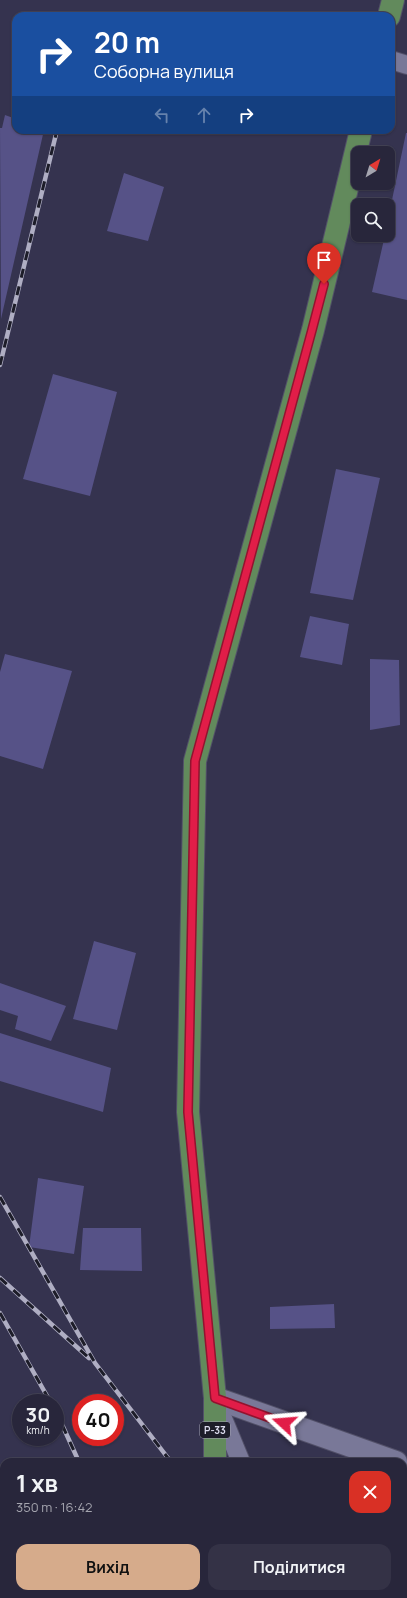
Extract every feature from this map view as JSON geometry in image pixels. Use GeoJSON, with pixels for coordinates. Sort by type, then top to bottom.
{"type":"FeatureCollection","features":[{"type":"Feature","properties":{"kind":"main road"},"geometry":{"type":"LineString","coordinates":[[390,12],[393,0]]}},
{"type":"Feature","properties":{"kind":"main road","name":"Р-33"},"geometry":{"type":"LineString","coordinates":[[215,1458],[215,1398],[188,1112],[195,761],[312,330],[360,134]]}},
{"type":"Feature","properties":{"kind":"street"},"geometry":{"type":"LineString","coordinates":[[395,61],[407,65]]}},
{"type":"Feature","properties":{"kind":"street"},"geometry":{"type":"LineString","coordinates":[[215,1398],[239,1458]]}},
{"type":"Feature","properties":{"kind":"street"},"geometry":{"type":"LineString","coordinates":[[215,1398],[385,1458]]}},
{"type":"Feature","properties":{"kind":"building"},"geometry":{"type":"Polygon","coordinates":[[[5,115],[12,118],[12,134],[43,134],[1,319],[0,128],[2,128],[5,115]]]}},
{"type":"Feature","properties":{"kind":"building"},"geometry":{"type":"Polygon","coordinates":[[[407,133],[407,300],[372,292],[383,242],[395,242],[395,198],[392,198],[407,133]]]}},
{"type":"Feature","properties":{"kind":"building"},"geometry":{"type":"Polygon","coordinates":[[[124,173],[164,187],[148,241],[107,231],[124,173]]]}},
{"type":"Feature","properties":{"kind":"building"},"geometry":{"type":"Polygon","coordinates":[[[53,374],[117,392],[90,496],[23,479],[53,374]]]}},
{"type":"Feature","properties":{"kind":"building"},"geometry":{"type":"Polygon","coordinates":[[[336,469],[380,478],[353,600],[310,593],[336,469]]]}},
{"type":"Feature","properties":{"kind":"building"},"geometry":{"type":"Polygon","coordinates":[[[310,616],[349,624],[342,665],[300,657],[310,616]]]}},
{"type":"Feature","properties":{"kind":"building"},"geometry":{"type":"Polygon","coordinates":[[[5,654],[72,671],[43,769],[0,756],[0,672],[5,654]]]}},
{"type":"Feature","properties":{"kind":"building"},"geometry":{"type":"Polygon","coordinates":[[[370,659],[399,660],[400,725],[370,730],[370,659]]]}},
{"type":"Feature","properties":{"kind":"building"},"geometry":{"type":"Polygon","coordinates":[[[94,941],[136,953],[117,1030],[73,1019],[94,941]]]}},
{"type":"Feature","properties":{"kind":"building"},"geometry":{"type":"Polygon","coordinates":[[[0,983],[66,1006],[51,1041],[15,1029],[18,1016],[0,1010],[0,983]]]}},
{"type":"Feature","properties":{"kind":"building"},"geometry":{"type":"Polygon","coordinates":[[[0,1033],[111,1068],[103,1112],[0,1081],[0,1033]]]}},
{"type":"Feature","properties":{"kind":"building"},"geometry":{"type":"Polygon","coordinates":[[[38,1178],[84,1186],[74,1254],[29,1247],[38,1178]]]}},
{"type":"Feature","properties":{"kind":"building"},"geometry":{"type":"Polygon","coordinates":[[[83,1228],[141,1228],[142,1271],[80,1270],[83,1228]]]}},
{"type":"Feature","properties":{"kind":"building"},"geometry":{"type":"Polygon","coordinates":[[[334,1304],[335,1328],[270,1329],[270,1307],[334,1304]]]}},
{"type":"Feature","properties":{"kind":"railway"},"geometry":{"type":"LineString","coordinates":[[0,365],[56,134]]}},
{"type":"Feature","properties":{"kind":"railway"},"geometry":{"type":"LineString","coordinates":[[0,1197],[95,1363],[168,1458]]}},
{"type":"Feature","properties":{"kind":"railway"},"geometry":{"type":"LineString","coordinates":[[0,1278],[89,1358]]}},
{"type":"Feature","properties":{"kind":"railway"},"geometry":{"type":"LineString","coordinates":[[0,1313],[46,1394]]}},
{"type":"Feature","properties":{"kind":"railway"},"geometry":{"type":"LineString","coordinates":[[64,1429],[77,1458]]}},
{"type":"Feature","properties":{"kind":"route"},"geometry":{"type":"LineString","coordinates":[[284,1423],[215,1398],[188,1112],[195,761],[324,284]]}}]}
